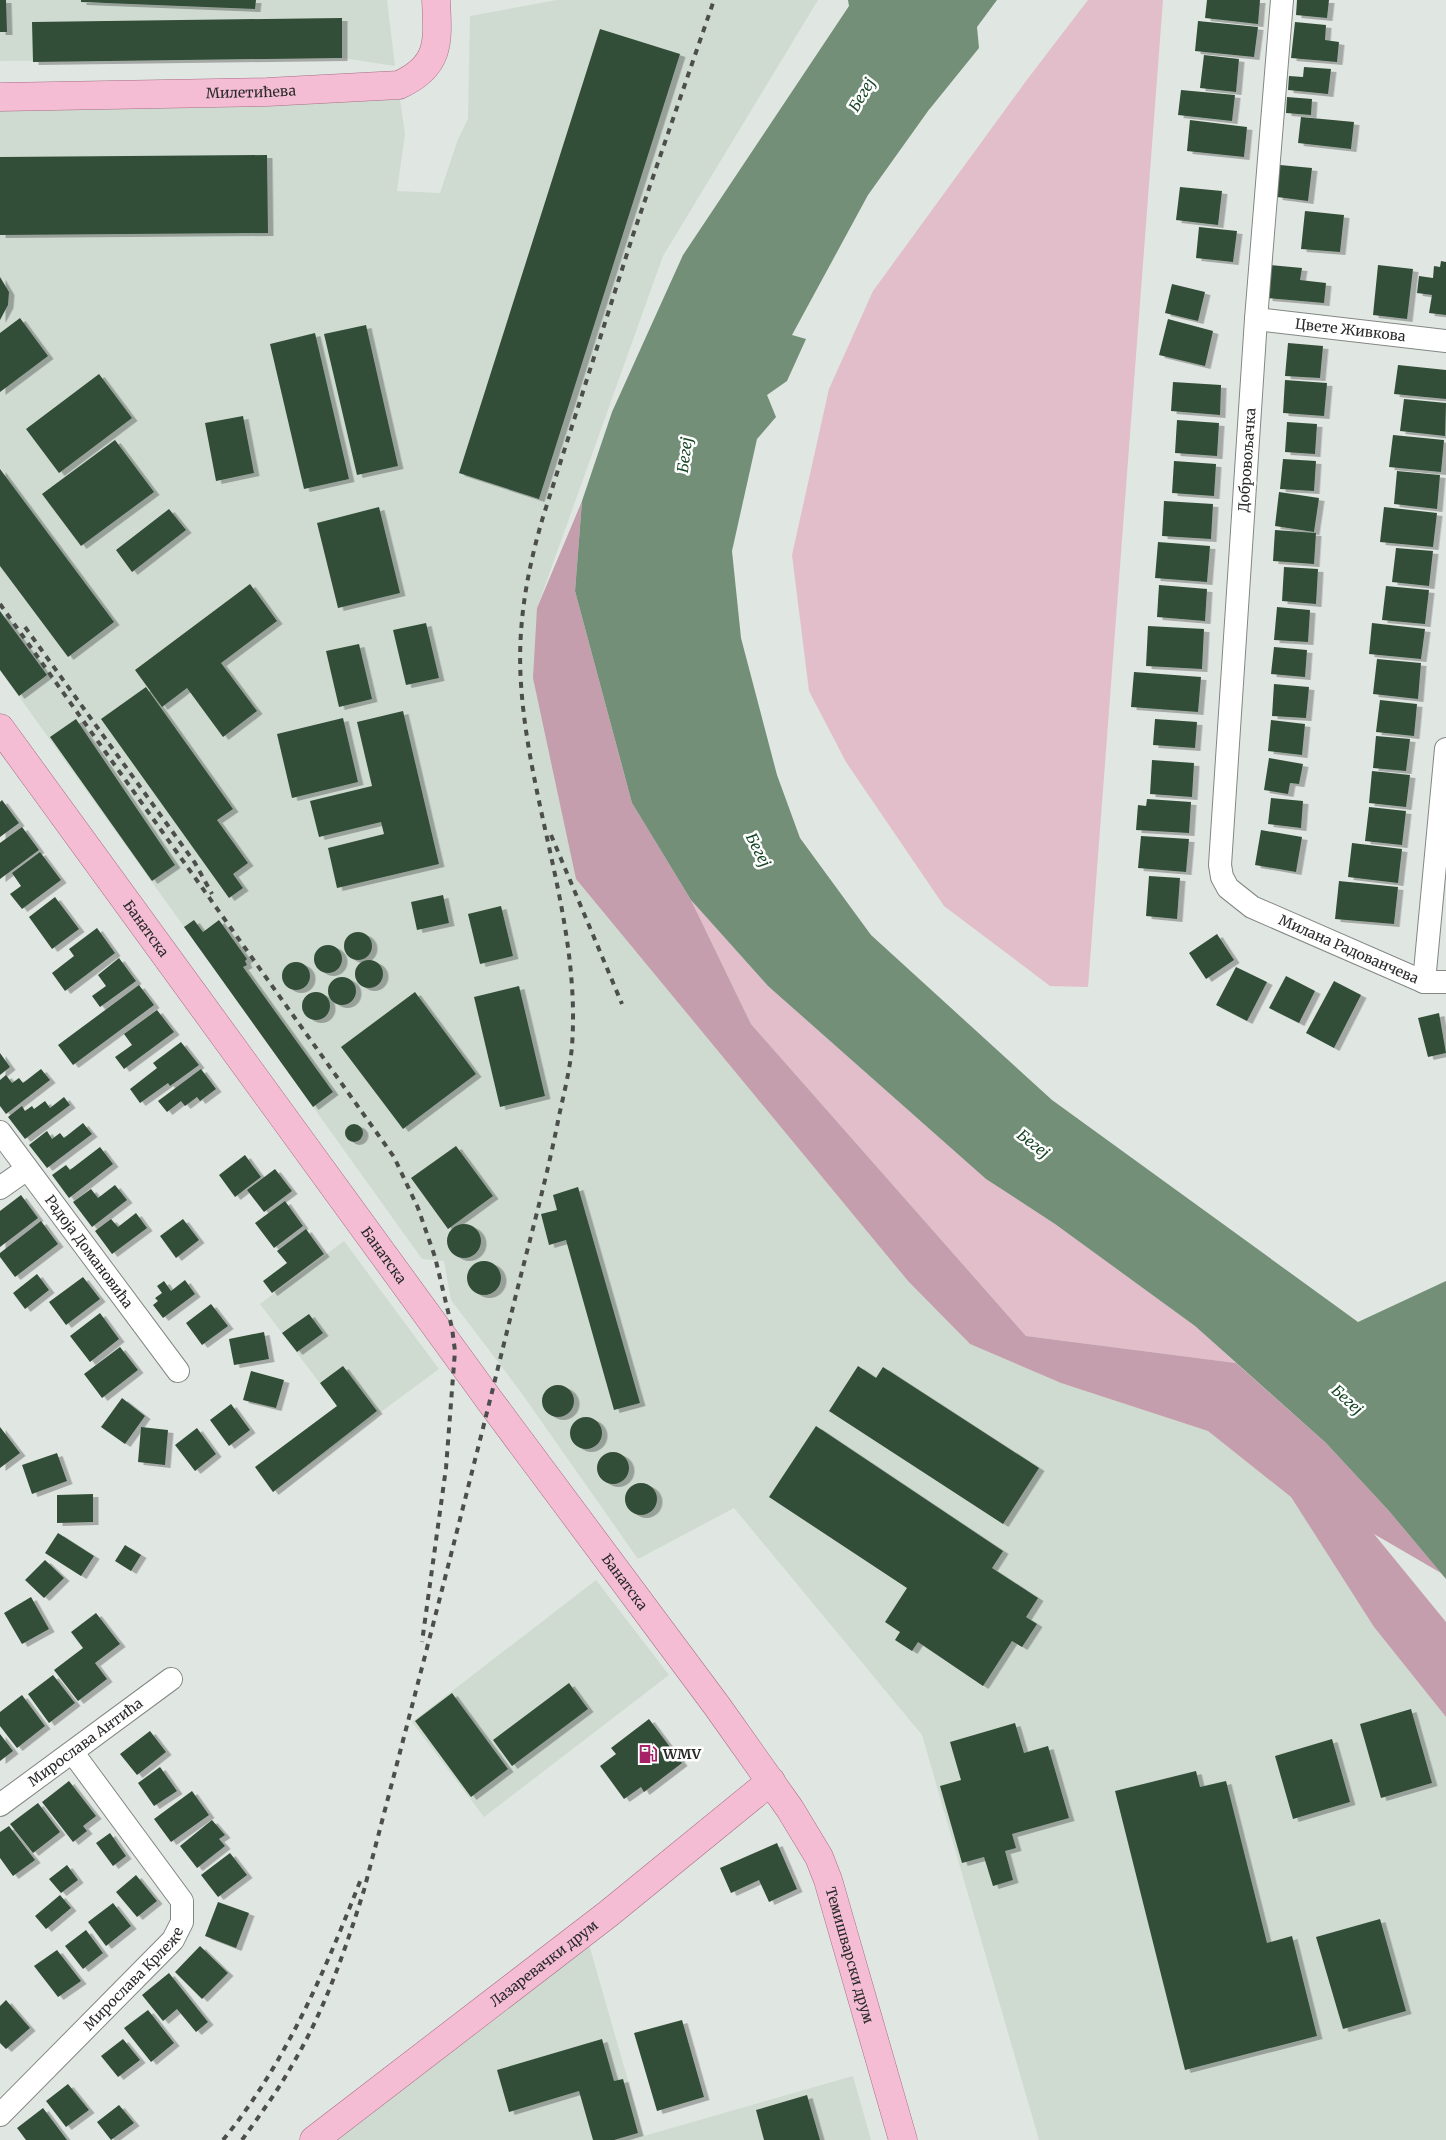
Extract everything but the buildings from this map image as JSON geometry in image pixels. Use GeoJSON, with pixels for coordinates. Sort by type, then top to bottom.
{"type":"FeatureCollection","features":[{"type":"Feature","properties":{"kind":"main road","name":"Милетићева"},"geometry":{"type":"LineString","coordinates":[[0,97],[267,92],[399,85],[416,78],[433,58],[437,34],[436,0]]}},
{"type":"Feature","properties":{"kind":"main road","name":"Банатска"},"geometry":{"type":"LineString","coordinates":[[0,728],[771,1781]]}},
{"type":"Feature","properties":{"kind":"main road","name":"Лазаревачки друм"},"geometry":{"type":"LineString","coordinates":[[314,2140],[608,1914],[771,1781]]}},
{"type":"Feature","properties":{"kind":"main road","name":"Темишварски друм"},"geometry":{"type":"LineString","coordinates":[[771,1781],[819,1857],[828,1880],[903,2140]]}},
{"type":"Feature","properties":{"kind":"street","name":"Добровољачка"},"geometry":{"type":"LineString","coordinates":[[1252,908],[1228,888],[1222,877],[1220,865],[1256,320],[1282,0]]}},
{"type":"Feature","properties":{"kind":"street","name":"Цвете Живкова"},"geometry":{"type":"LineString","coordinates":[[1256,320],[1446,340]]}},
{"type":"Feature","properties":{"kind":"street"},"geometry":{"type":"LineString","coordinates":[[1435,982],[1446,749]]}},
{"type":"Feature","properties":{"kind":"street","name":"Милана Радованчева"},"geometry":{"type":"LineString","coordinates":[[1252,908],[1435,982]]}},
{"type":"Feature","properties":{"kind":"street","name":"Радоја Домановића"},"geometry":{"type":"LineString","coordinates":[[0,1132],[178,1371]]}},
{"type":"Feature","properties":{"kind":"street"},"geometry":{"type":"LineString","coordinates":[[0,1188],[27,1169]]}},
{"type":"Feature","properties":{"kind":"street","name":"Мирослава Антића"},"geometry":{"type":"LineString","coordinates":[[0,1805],[172,1679]]}},
{"type":"Feature","properties":{"kind":"street","name":"Мирослава Крлеже"},"geometry":{"type":"LineString","coordinates":[[0,2115],[173,1940],[182,1922],[182,1901],[73,1753]]}},
{"type":"Feature","properties":{"kind":"shaded area"},"geometry":{"type":"Polygon","coordinates":[[[0,0],[387,0],[395,66],[342,58],[0,61],[0,0]]]}},
{"type":"Feature","properties":{"kind":"shaded area"},"geometry":{"type":"Polygon","coordinates":[[[557,0],[818,0],[663,256],[537,608],[576,879],[908,1281],[970,1344],[1061,1383],[1208,1431],[1291,1497],[1374,1627],[1446,1717],[1446,2140],[1039,2140],[922,1735],[734,1508],[638,1559],[520,1391],[451,1300],[444,1261],[422,1259],[0,670],[0,110],[400,99],[405,134],[397,191],[440,193],[458,139],[468,119],[470,16],[557,0]]]}},
{"type":"Feature","properties":{"kind":"shaded area"},"geometry":{"type":"Polygon","coordinates":[[[1088,0],[1163,0],[1088,987],[1050,986],[944,906],[846,762],[809,691],[792,555],[829,389],[873,291],[1026,81],[1088,0]]]}},
{"type":"Feature","properties":{"kind":"shaded area"},"geometry":{"type":"Polygon","coordinates":[[[582,501],[575,591],[632,803],[691,900],[751,1024],[1026,1336],[1236,1363],[1326,1443],[1389,1511],[1441,1573],[1374,1534],[1446,1622],[1446,1717],[1374,1627],[1291,1497],[1208,1431],[1061,1383],[970,1344],[908,1281],[576,879],[533,678],[537,608],[582,501]]]}},
{"type":"Feature","properties":{"kind":"shaded area"},"geometry":{"type":"Polygon","coordinates":[[[691,900],[768,986],[986,1179],[1055,1224],[1195,1326],[1236,1363],[1026,1336],[751,1024],[691,900]]]}},
{"type":"Feature","properties":{"kind":"shaded area"},"geometry":{"type":"Polygon","coordinates":[[[344,1241],[439,1369],[273,1492],[255,1467],[337,1406],[260,1304],[344,1241]]]}},
{"type":"Feature","properties":{"kind":"shaded area"},"geometry":{"type":"Polygon","coordinates":[[[596,1580],[669,1675],[484,1817],[412,1722],[596,1580]]]}},
{"type":"Feature","properties":{"kind":"shaded area"},"geometry":{"type":"Polygon","coordinates":[[[588,1941],[644,2136],[853,2076],[871,2140],[323,2140],[588,1941]]]}},
{"type":"Feature","properties":{"kind":"water","name":"Бегеј"},"geometry":{"type":"Polygon","coordinates":[[[848,0],[997,0],[977,27],[979,48],[928,111],[868,195],[792,335],[806,339],[787,381],[767,395],[776,417],[757,439],[732,551],[741,638],[777,775],[800,838],[871,935],[1052,1100],[1358,1322],[1446,1281],[1446,1579],[1389,1511],[1326,1443],[1195,1326],[1055,1224],[986,1179],[768,986],[691,900],[632,803],[575,591],[582,501],[612,412],[683,255],[849,6],[848,0]]]}},
{"type":"Feature","properties":{"kind":"railway"},"geometry":{"type":"LineString","coordinates":[[242,2140],[280,2086],[314,2025],[341,1958],[364,1890],[457,1531],[554,1141],[571,1055],[573,1000],[562,910],[526,730],[520,662],[522,620],[532,558],[543,517],[633,235],[714,0]]}},
{"type":"Feature","properties":{"kind":"railway"},"geometry":{"type":"LineString","coordinates":[[0,604],[394,1157],[418,1208],[435,1257],[452,1328],[455,1351],[446,1468],[422,1642]]}},
{"type":"Feature","properties":{"kind":"railway"},"geometry":{"type":"LineString","coordinates":[[25,627],[195,863],[212,894]]}},
{"type":"Feature","properties":{"kind":"railway"},"geometry":{"type":"LineString","coordinates":[[551,835],[622,1004]]}},
{"type":"Feature","properties":{"kind":"railway"},"geometry":{"type":"LineString","coordinates":[[223,2140],[246,2110],[285,2048],[318,1982],[361,1879]]}},
{"type":"Feature","properties":{"kind":"place","name":"WMV"},"geometry":{"type":"Point","coordinates":[648,1754]}}]}
